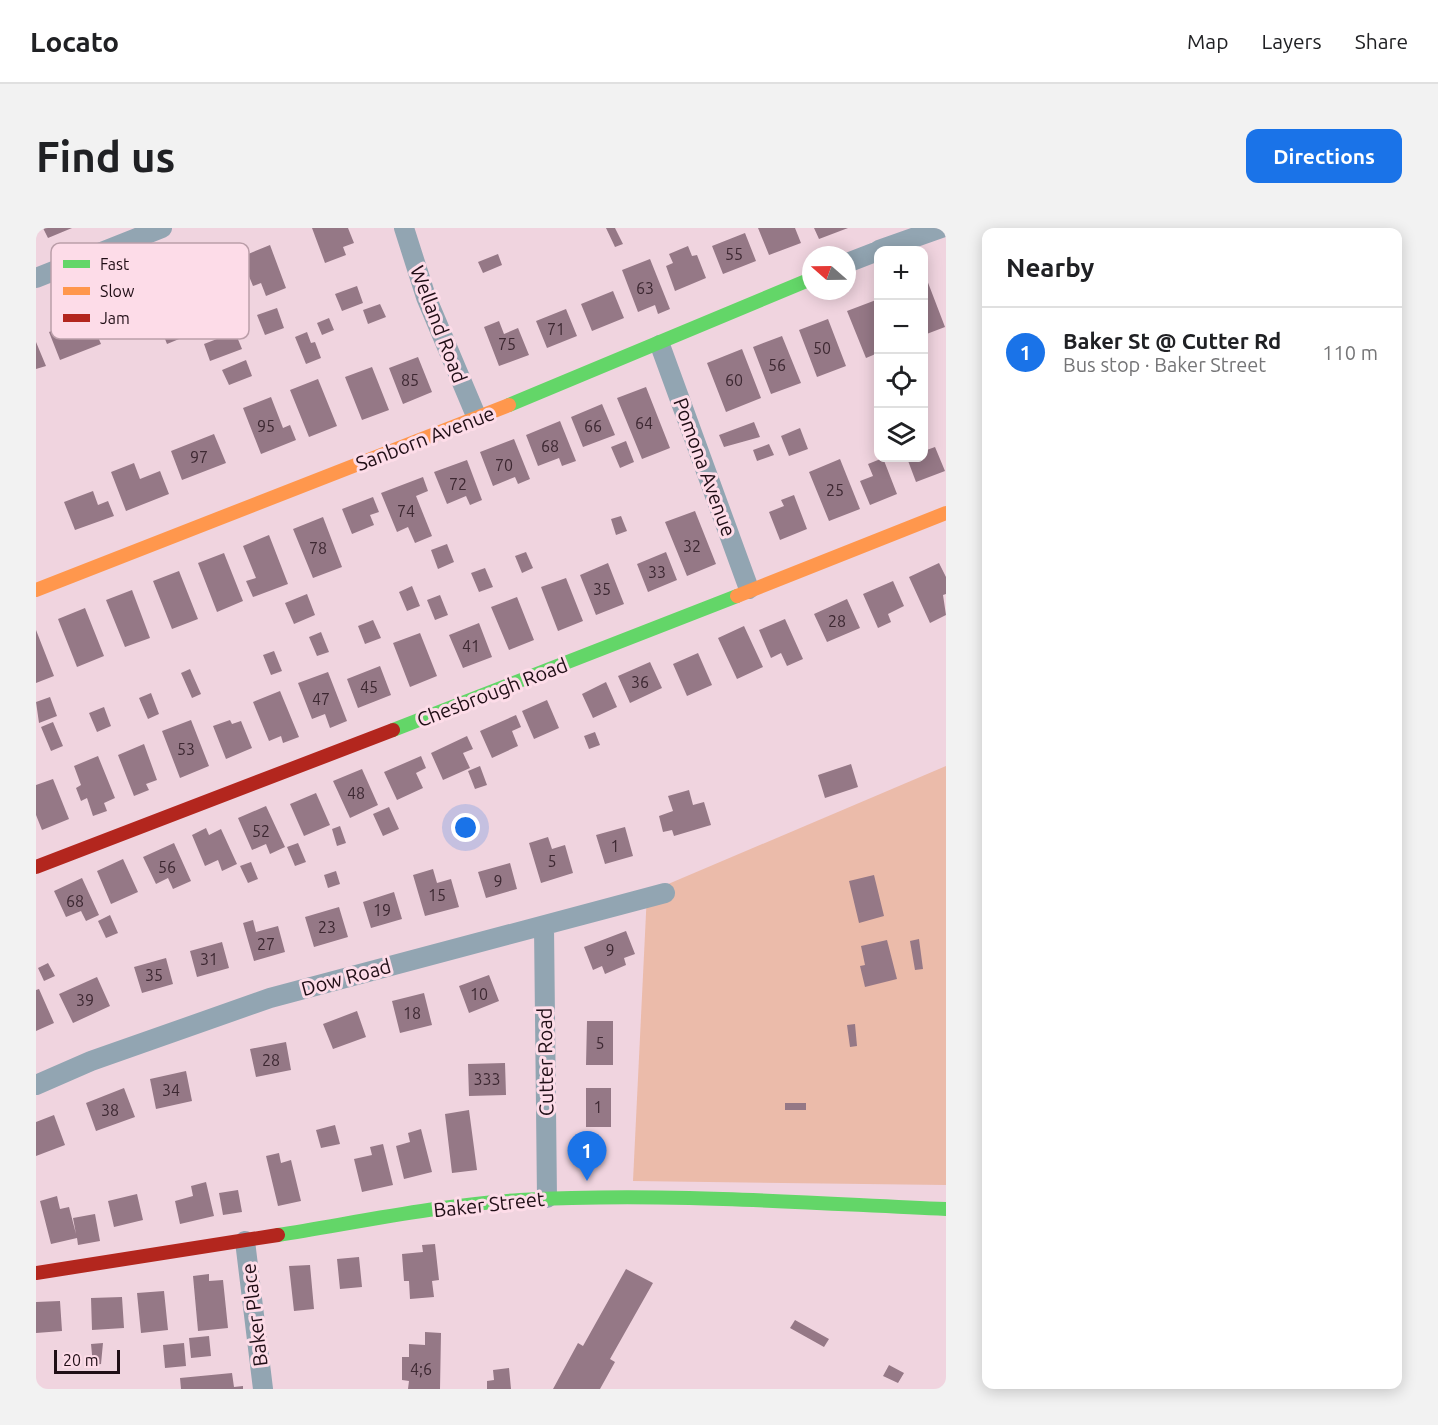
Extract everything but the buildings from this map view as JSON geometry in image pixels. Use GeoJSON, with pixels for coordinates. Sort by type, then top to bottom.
{"type":"FeatureCollection","features":[{"type":"Feature","properties":{"kind":"street"},"geometry":{"type":"LineString","coordinates":[[124,243],[162,228]]}},
{"type":"Feature","properties":{"kind":"street","name":"Welland Road"},"geometry":{"type":"LineString","coordinates":[[404,228],[426,297],[477,418]]}},
{"type":"Feature","properties":{"kind":"street"},"geometry":{"type":"LineString","coordinates":[[892,246],[941,228]]}},
{"type":"Feature","properties":{"kind":"street"},"geometry":{"type":"LineString","coordinates":[[856,260],[874,253]]}},
{"type":"Feature","properties":{"kind":"street"},"geometry":{"type":"LineString","coordinates":[[36,278],[51,272]]}},
{"type":"Feature","properties":{"kind":"street","name":"Sanborn Avenue"},"geometry":{"type":"LineString","coordinates":[[36,590],[660,345],[802,283]]}},
{"type":"Feature","properties":{"kind":"street","name":"Pomona Avenue"},"geometry":{"type":"LineString","coordinates":[[660,345],[749,589]]}},
{"type":"Feature","properties":{"kind":"street","name":"Chesbrough Road"},"geometry":{"type":"LineString","coordinates":[[36,867],[550,669],[946,513]]}},
{"type":"Feature","properties":{"kind":"street","name":"Dow Road"},"geometry":{"type":"LineString","coordinates":[[36,1085],[157,1036],[270,998],[413,958],[543,927],[665,893]]}},
{"type":"Feature","properties":{"kind":"street","name":"Cutter Road"},"geometry":{"type":"LineString","coordinates":[[543,927],[547,1198]]}},
{"type":"Feature","properties":{"kind":"street","name":"Baker Street"},"geometry":{"type":"LineString","coordinates":[[36,1273],[447,1207],[547,1198],[666,1198],[945,1209]]}},
{"type":"Feature","properties":{"kind":"street","name":"Baker Place"},"geometry":{"type":"LineString","coordinates":[[245,1241],[262,1389]]}},
{"type":"Feature","properties":{"kind":"shaded area"},"geometry":{"type":"Polygon","coordinates":[[[946,766],[946,1185],[633,1181],[647,893],[946,766]]]}},
{"type":"Feature","properties":{"kind":"traffic: fast"},"geometry":{"type":"LineString","coordinates":[[509,405],[802,283]]}},
{"type":"Feature","properties":{"kind":"traffic: fast"},"geometry":{"type":"LineString","coordinates":[[393,730],[737,596]]}},
{"type":"Feature","properties":{"kind":"traffic: fast"},"geometry":{"type":"LineString","coordinates":[[278,1235],[459,1206],[520,1200],[627,1197],[733,1199],[946,1209]]}},
{"type":"Feature","properties":{"kind":"traffic: slow"},"geometry":{"type":"LineString","coordinates":[[36,590],[509,405]]}},
{"type":"Feature","properties":{"kind":"traffic: slow"},"geometry":{"type":"LineString","coordinates":[[737,596],[946,513]]}},
{"type":"Feature","properties":{"kind":"traffic: jam"},"geometry":{"type":"LineString","coordinates":[[36,867],[393,730]]}},
{"type":"Feature","properties":{"kind":"traffic: jam"},"geometry":{"type":"LineString","coordinates":[[36,1273],[278,1235]]}},
{"type":"Feature","properties":{"kind":"place","name":"Baker St @ Cutter Rd"},"geometry":{"type":"Point","coordinates":[587,1181]}}]}
